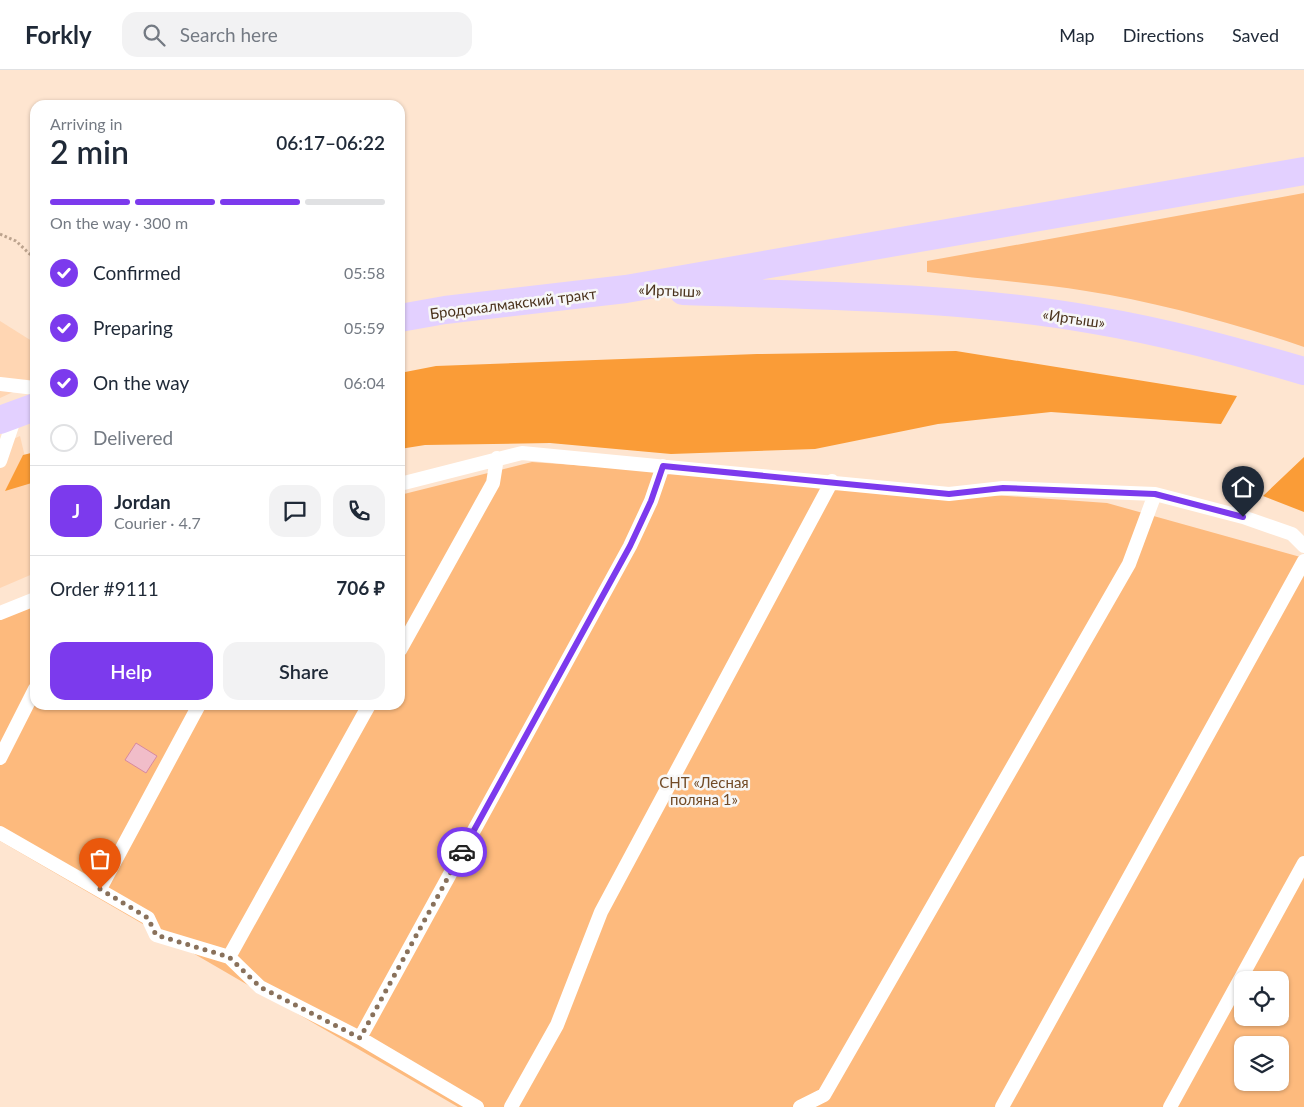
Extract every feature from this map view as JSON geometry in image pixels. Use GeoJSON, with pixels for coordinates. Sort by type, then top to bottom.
{"type":"FeatureCollection","features":[{"type":"Feature","properties":{"kind":"main road","name":"«Иртыш»"},"geometry":{"type":"LineString","coordinates":[[626,289],[1304,171]]}},
{"type":"Feature","properties":{"kind":"main road","name":"«Иртыш»"},"geometry":{"type":"LineString","coordinates":[[626,289],[958,302],[1094,320],[1214,345],[1304,371]]}},
{"type":"Feature","properties":{"kind":"main road","name":"Бродокалмакский тракт"},"geometry":{"type":"LineString","coordinates":[[405,317],[446,310],[626,289]]}},
{"type":"Feature","properties":{"kind":"lane"},"geometry":{"type":"LineString","coordinates":[[0,384],[30,387]]}},
{"type":"Feature","properties":{"kind":"lane"},"geometry":{"type":"LineString","coordinates":[[0,461],[17,413]]}},
{"type":"Feature","properties":{"kind":"lane"},"geometry":{"type":"LineString","coordinates":[[405,483],[522,453],[832,481],[949,494],[1003,488],[1155,494],[1243,517],[1284,531],[1292,534],[1304,546]]}},
{"type":"Feature","properties":{"kind":"lane"},"geometry":{"type":"LineString","coordinates":[[405,641],[493,483],[497,458]]}},
{"type":"Feature","properties":{"kind":"lane"},"geometry":{"type":"LineString","coordinates":[[360,1038],[630,546],[651,501],[663,466]]}},
{"type":"Feature","properties":{"kind":"lane"},"geometry":{"type":"LineString","coordinates":[[511,1107],[557,1025],[601,912],[832,481]]}},
{"type":"Feature","properties":{"kind":"lane"},"geometry":{"type":"LineString","coordinates":[[800,1107],[824,1095],[1129,564],[1155,494]]}},
{"type":"Feature","properties":{"kind":"lane"},"geometry":{"type":"LineString","coordinates":[[1002,1107],[1304,561]]}},
{"type":"Feature","properties":{"kind":"lane"},"geometry":{"type":"LineString","coordinates":[[0,613],[30,600]]}},
{"type":"Feature","properties":{"kind":"lane"},"geometry":{"type":"LineString","coordinates":[[0,758],[30,699]]}},
{"type":"Feature","properties":{"kind":"lane"},"geometry":{"type":"LineString","coordinates":[[100,889],[196,710]]}},
{"type":"Feature","properties":{"kind":"lane"},"geometry":{"type":"LineString","coordinates":[[229,957],[366,710]]}},
{"type":"Feature","properties":{"kind":"lane"},"geometry":{"type":"LineString","coordinates":[[0,833],[148,918],[156,935],[229,957],[260,987],[360,1038],[477,1107]]}},
{"type":"Feature","properties":{"kind":"lane"},"geometry":{"type":"LineString","coordinates":[[1170,1107],[1304,863]]}},
{"type":"Feature","properties":{"kind":"path"},"geometry":{"type":"LineString","coordinates":[[0,234],[16,241],[30,254]]}},
{"type":"Feature","properties":{"kind":"shaded area"},"geometry":{"type":"Polygon","coordinates":[[[0,321],[30,340],[30,384],[0,398],[0,321]]]}},
{"type":"Feature","properties":{"kind":"shaded area"},"geometry":{"type":"Polygon","coordinates":[[[956,351],[1237,396],[1221,424],[1051,412],[938,424],[815,449],[671,454],[550,443],[425,445],[405,448],[405,372],[436,366],[757,354],[956,351]]]}},
{"type":"Feature","properties":{"kind":"shaded area"},"geometry":{"type":"Polygon","coordinates":[[[20,436],[30,478],[30,575],[0,588],[0,445],[20,436]]]}},
{"type":"Feature","properties":{"kind":"shaded area"},"geometry":{"type":"Polygon","coordinates":[[[30,453],[30,484],[5,491],[23,455],[30,453]]]}},
{"type":"Feature","properties":{"kind":"shaded area"},"geometry":{"type":"Polygon","coordinates":[[[1304,457],[1304,512],[1263,496],[1304,457]]]}},
{"type":"Feature","properties":{"kind":"green space"},"geometry":{"type":"Polygon","coordinates":[[[1304,193],[1304,347],[1196,314],[1140,301],[1086,291],[927,272],[927,261],[1304,193]]]}},
{"type":"Feature","properties":{"kind":"green space","name":"СНТ «Лесная поляна 1»"},"geometry":{"type":"Polygon","coordinates":[[[532,462],[1107,503],[1304,558],[1304,1107],[458,1107],[0,841],[0,610],[30,598],[30,710],[405,710],[405,494],[532,462]]]}},
{"type":"Feature","properties":{"kind":"building"},"geometry":{"type":"Polygon","coordinates":[[[136,743],[157,756],[146,773],[125,760],[136,743]]]}},
{"type":"Feature","properties":{"kind":"way so far"},"geometry":{"type":"LineString","coordinates":[[100,889],[148,918],[156,935],[229,957],[260,987],[360,1038],[462,852]]}},
{"type":"Feature","properties":{"kind":"route"},"geometry":{"type":"LineString","coordinates":[[462,852],[630,546],[651,501],[663,466],[832,481],[949,494],[1003,488],[1155,494],[1243,517]]}}]}
